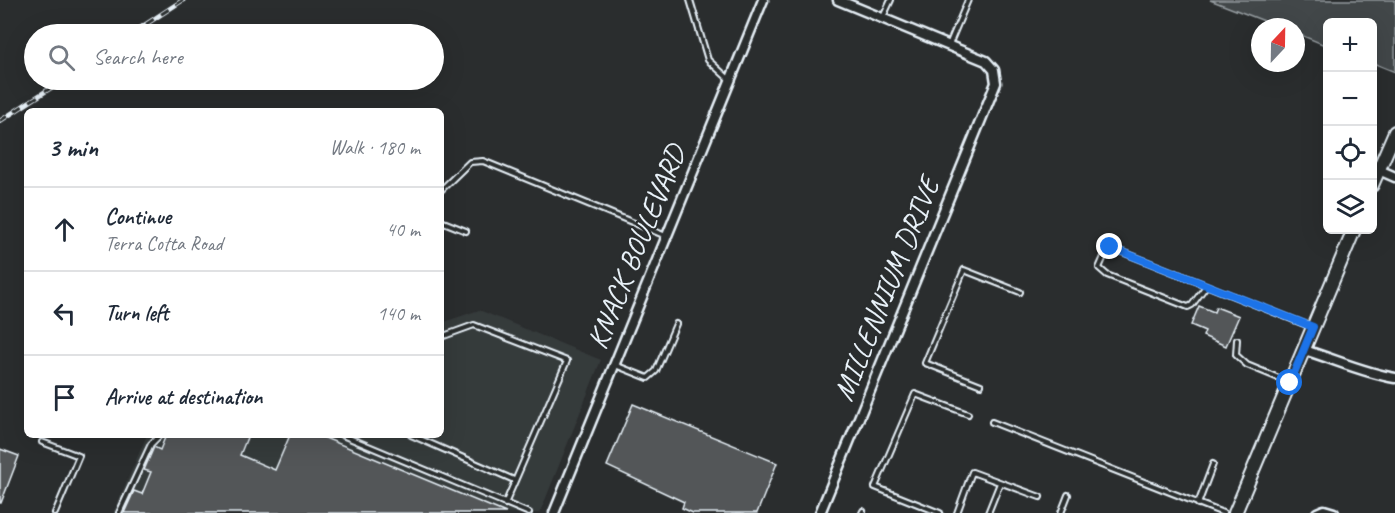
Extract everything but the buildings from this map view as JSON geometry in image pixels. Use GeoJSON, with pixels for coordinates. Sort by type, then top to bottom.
{"type":"FeatureCollection","features":[{"type":"Feature","properties":{"kind":"street","name":"KNACK BOULEVARD"},"geometry":{"type":"LineString","coordinates":[[557,512],[763,0]]}},
{"type":"Feature","properties":{"kind":"street"},"geometry":{"type":"LineString","coordinates":[[838,0],[949,45]]}},
{"type":"Feature","properties":{"kind":"street","name":"MILLENNIUM DRIVE"},"geometry":{"type":"LineString","coordinates":[[820,513],[996,83],[994,70],[986,61],[949,45]]}},
{"type":"Feature","properties":{"kind":"street"},"geometry":{"type":"LineString","coordinates":[[1374,180],[1395,132]]}},
{"type":"Feature","properties":{"kind":"street"},"geometry":{"type":"LineString","coordinates":[[1379,170],[1395,177]]}},
{"type":"Feature","properties":{"kind":"street"},"geometry":{"type":"LineString","coordinates":[[1235,513],[1352,234]]}},
{"type":"Feature","properties":{"kind":"street"},"geometry":{"type":"LineString","coordinates":[[1304,350],[1374,375],[1395,378]]}},
{"type":"Feature","properties":{"kind":"street"},"geometry":{"type":"LineString","coordinates":[[1317,513],[1324,510],[1334,513]]}},
{"type":"Feature","properties":{"kind":"lane"},"geometry":{"type":"LineString","coordinates":[[690,0],[708,60],[730,81]]}},
{"type":"Feature","properties":{"kind":"lane"},"geometry":{"type":"LineString","coordinates":[[882,18],[891,0]]}},
{"type":"Feature","properties":{"kind":"lane"},"geometry":{"type":"LineString","coordinates":[[949,45],[968,0]]}},
{"type":"Feature","properties":{"kind":"lane"},"geometry":{"type":"LineString","coordinates":[[444,187],[470,162],[483,161],[667,236]]}},
{"type":"Feature","properties":{"kind":"lane"},"geometry":{"type":"LineString","coordinates":[[444,222],[466,231]]}},
{"type":"Feature","properties":{"kind":"lane"},"geometry":{"type":"LineString","coordinates":[[1206,286],[1188,307],[1107,275],[1099,268],[1110,247],[1313,327]]}},
{"type":"Feature","properties":{"kind":"lane"},"geometry":{"type":"LineString","coordinates":[[981,385],[925,363],[946,311],[964,270],[1020,292]]}},
{"type":"Feature","properties":{"kind":"lane"},"geometry":{"type":"LineString","coordinates":[[615,365],[648,378],[656,370],[676,324]]}},
{"type":"Feature","properties":{"kind":"lane"},"geometry":{"type":"LineString","coordinates":[[444,337],[474,325],[567,361],[505,504]]}},
{"type":"Feature","properties":{"kind":"lane"},"geometry":{"type":"LineString","coordinates":[[1237,340],[1236,355],[1247,365],[1290,383]]}},
{"type":"Feature","properties":{"kind":"lane"},"geometry":{"type":"LineString","coordinates":[[940,513],[875,487],[915,394],[968,414]]}},
{"type":"Feature","properties":{"kind":"lane"},"geometry":{"type":"LineString","coordinates":[[992,423],[1223,513]]}},
{"type":"Feature","properties":{"kind":"lane"},"geometry":{"type":"LineString","coordinates":[[118,513],[150,444],[157,438]]}},
{"type":"Feature","properties":{"kind":"lane"},"geometry":{"type":"LineString","coordinates":[[350,438],[529,513]]}},
{"type":"Feature","properties":{"kind":"lane"},"geometry":{"type":"LineString","coordinates":[[418,438],[515,481]]}},
{"type":"Feature","properties":{"kind":"lane"},"geometry":{"type":"LineString","coordinates":[[42,442],[79,456],[55,513]]}},
{"type":"Feature","properties":{"kind":"lane"},"geometry":{"type":"LineString","coordinates":[[1198,504],[1213,464]]}},
{"type":"Feature","properties":{"kind":"lane"},"geometry":{"type":"LineString","coordinates":[[957,513],[972,472],[1040,498]]}},
{"type":"Feature","properties":{"kind":"lane"},"geometry":{"type":"LineString","coordinates":[[988,513],[1000,483]]}},
{"type":"Feature","properties":{"kind":"lane"},"geometry":{"type":"LineString","coordinates":[[1061,513],[1068,495]]}},
{"type":"Feature","properties":{"kind":"shaded area"},"geometry":{"type":"Polygon","coordinates":[[[1210,0],[1395,0],[1395,72],[1377,65],[1377,18],[1323,18],[1323,44],[1305,37],[1305,18],[1257,18],[1210,0]]]}},
{"type":"Feature","properties":{"kind":"shaded area"},"geometry":{"type":"Polygon","coordinates":[[[479,310],[601,360],[540,513],[113,513],[146,438],[444,438],[444,322],[479,310]]]}},
{"type":"Feature","properties":{"kind":"railway"},"geometry":{"type":"LineString","coordinates":[[146,24],[183,0]]}},
{"type":"Feature","properties":{"kind":"railway"},"geometry":{"type":"LineString","coordinates":[[0,121],[48,90]]}},
{"type":"Feature","properties":{"kind":"route"},"geometry":{"type":"LineString","coordinates":[[1110,247],[1313,327],[1290,383]]}}]}
